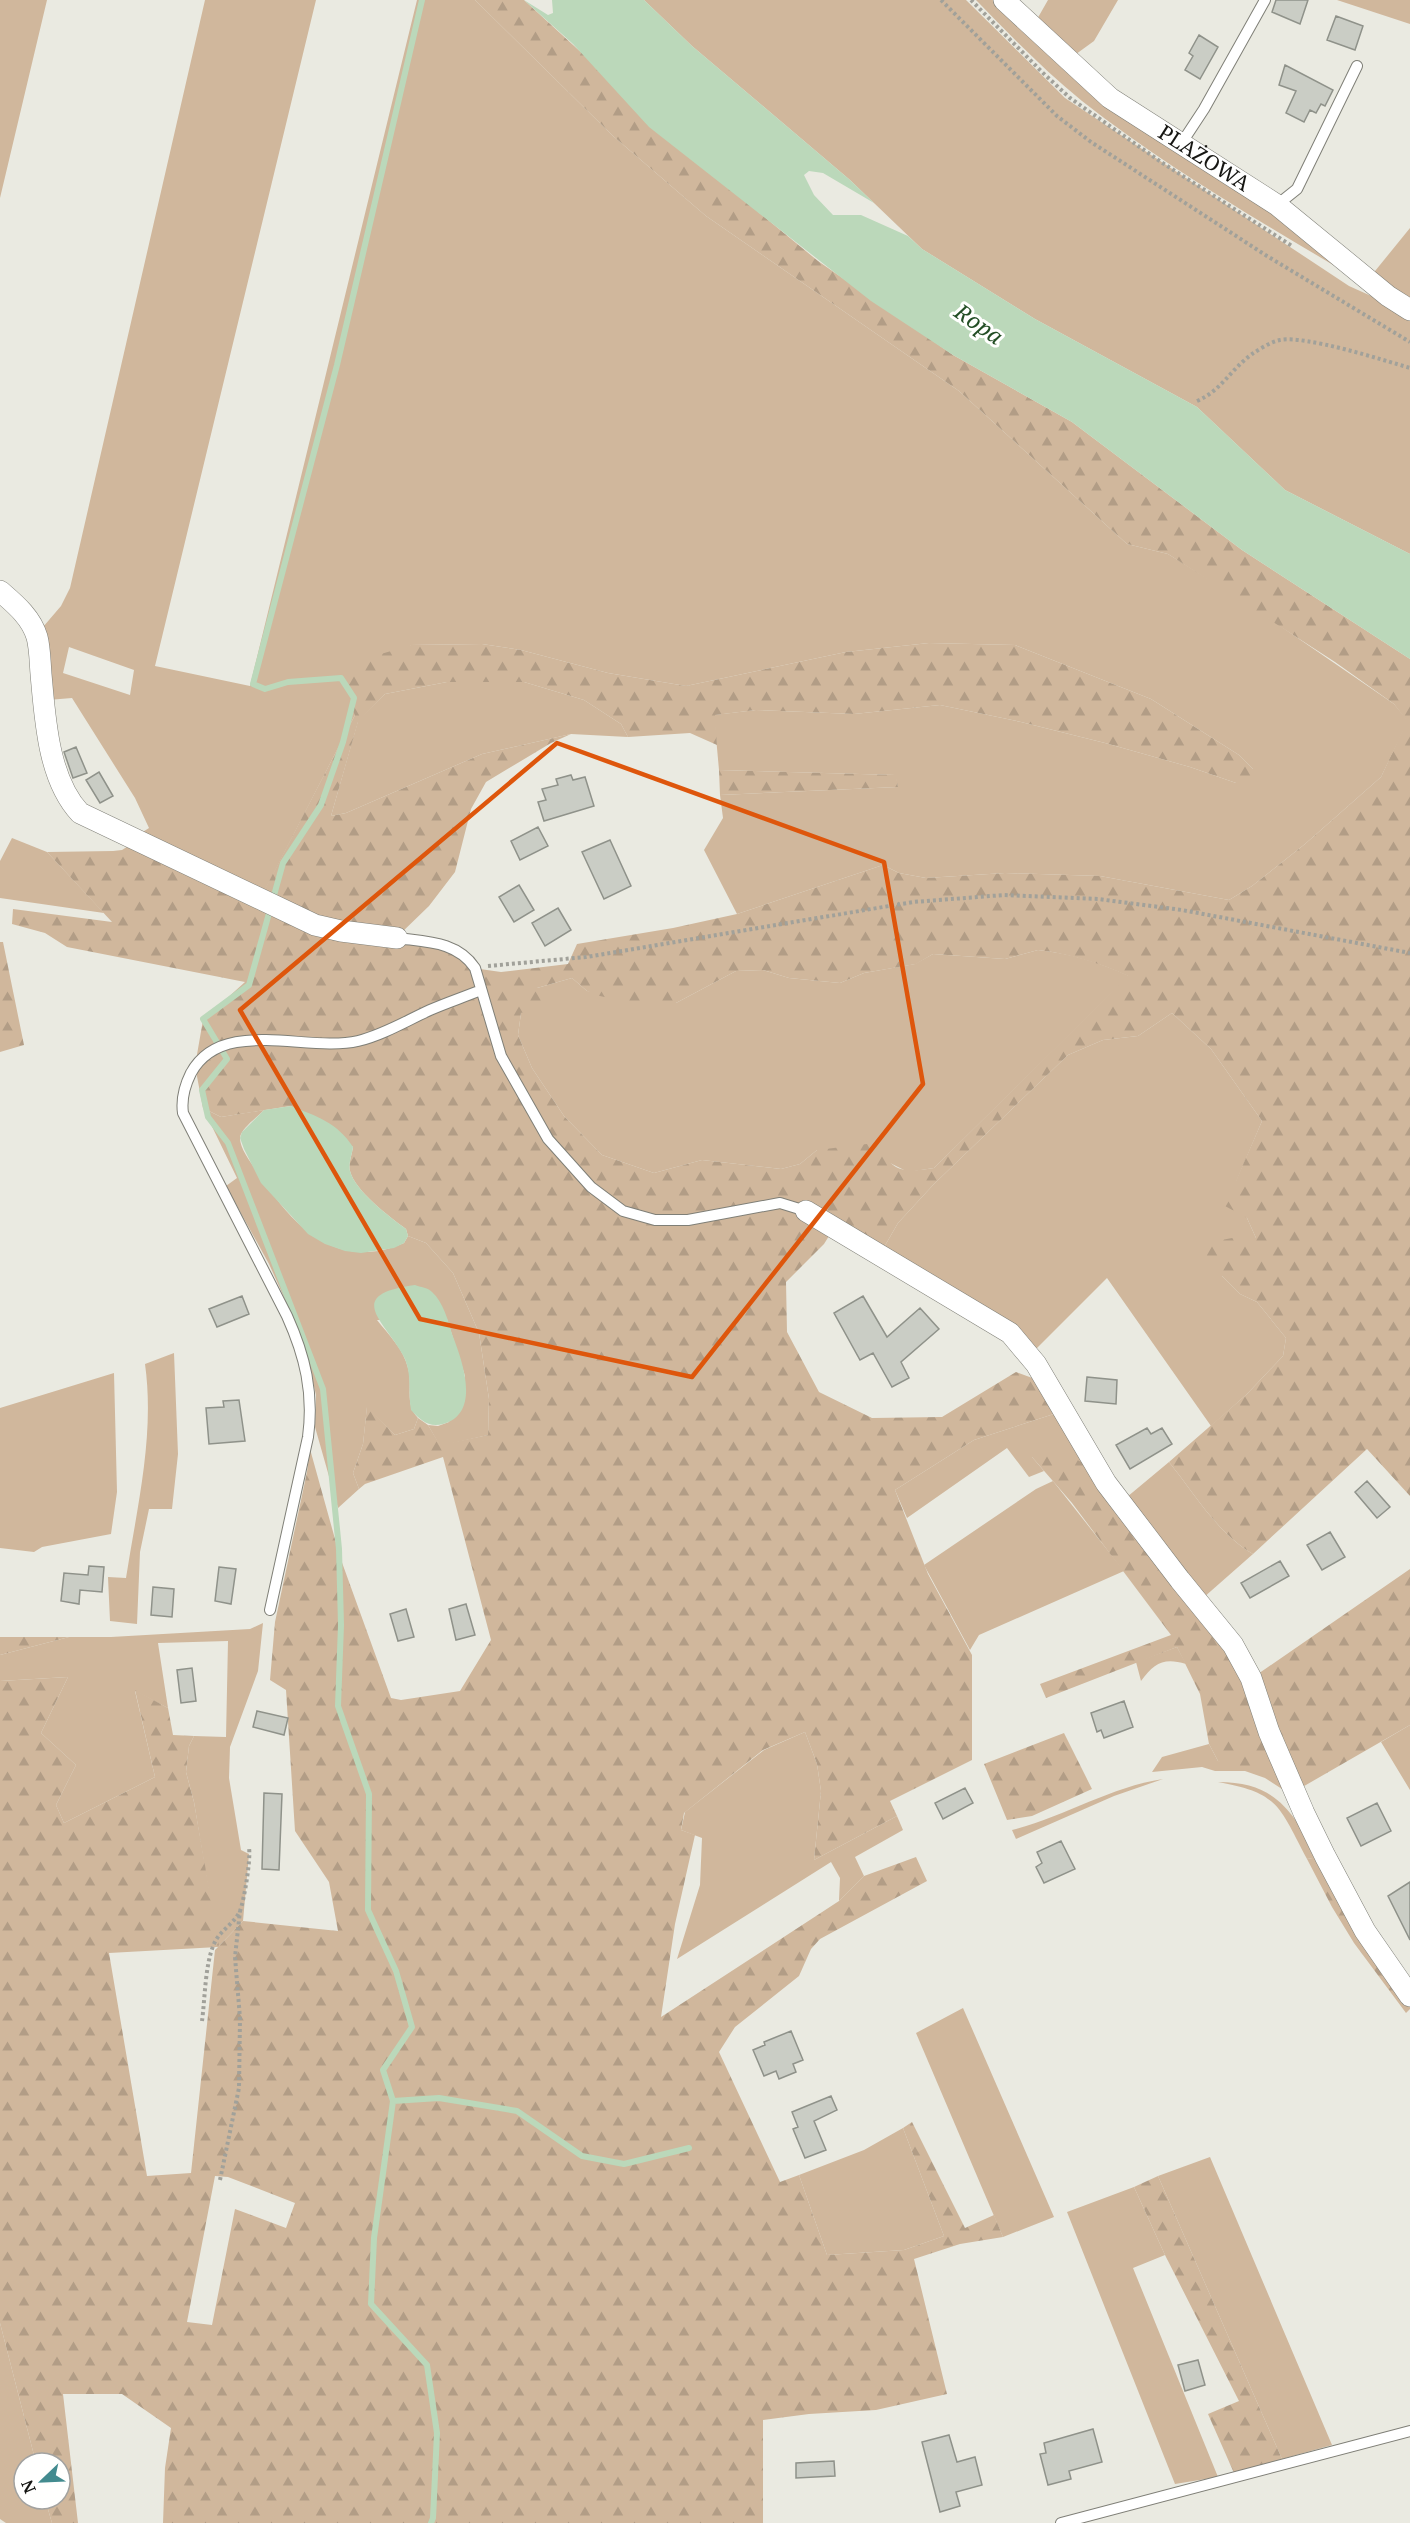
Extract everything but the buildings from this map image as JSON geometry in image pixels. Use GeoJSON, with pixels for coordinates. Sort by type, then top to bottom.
{"type":"FeatureCollection","features":[{"type":"Feature","properties":{"kind":"street","name":"PLAŻOWA"},"geometry":{"type":"LineString","coordinates":[[1004,0],[1110,98],[1277,205],[1388,296],[1410,310]]}},
{"type":"Feature","properties":{"kind":"street"},"geometry":{"type":"LineString","coordinates":[[0,591],[24,613],[37,638],[45,727],[59,779],[72,804],[90,818],[321,927],[397,938]]}},
{"type":"Feature","properties":{"kind":"street"},"geometry":{"type":"LineString","coordinates":[[806,1211],[1010,1334],[1036,1364],[1106,1483],[1233,1645],[1251,1678],[1269,1732],[1325,1856],[1365,1931],[1410,1996]]}},
{"type":"Feature","properties":{"kind":"lane"},"geometry":{"type":"LineString","coordinates":[[1180,144],[1204,109],[1265,0]]}},
{"type":"Feature","properties":{"kind":"lane"},"geometry":{"type":"LineString","coordinates":[[1277,205],[1297,189],[1357,66]]}},
{"type":"Feature","properties":{"kind":"lane"},"geometry":{"type":"LineString","coordinates":[[397,938],[451,947],[458,950],[475,968],[501,1056],[548,1139],[591,1187],[623,1211],[655,1220],[688,1220],[780,1203],[806,1211]]}},
{"type":"Feature","properties":{"kind":"lane"},"geometry":{"type":"LineString","coordinates":[[270,1610],[308,1437],[311,1412],[310,1393],[306,1368],[291,1325],[183,1113],[182,1102],[189,1078],[202,1057],[231,1043],[256,1040],[345,1044],[373,1036],[481,990]]}},
{"type":"Feature","properties":{"kind":"lane"},"geometry":{"type":"LineString","coordinates":[[1061,2523],[1410,2431]]}},
{"type":"Feature","properties":{"kind":"path"},"geometry":{"type":"LineString","coordinates":[[941,0],[1057,116],[1090,142],[1267,256],[1410,342]]}},
{"type":"Feature","properties":{"kind":"path"},"geometry":{"type":"LineString","coordinates":[[1197,401],[1212,394],[1238,364],[1254,352],[1281,339],[1346,350],[1410,368]]}},
{"type":"Feature","properties":{"kind":"path"},"geometry":{"type":"LineString","coordinates":[[475,968],[586,957],[913,902],[1004,896],[1098,899],[1182,910],[1410,953]]}},
{"type":"Feature","properties":{"kind":"path"},"geometry":{"type":"LineString","coordinates":[[219,2180],[239,2088],[240,2018],[235,1957],[240,1911],[249,1865],[249,1848]]}},
{"type":"Feature","properties":{"kind":"path"},"geometry":{"type":"LineString","coordinates":[[202,2021],[214,1943],[240,1911]]}},
{"type":"Feature","properties":{"kind":"highlighted area"},"geometry":{"type":"Polygon","coordinates":[[[557,743],[884,862],[923,1084],[692,1377],[420,1319],[240,1010],[557,743]]]}},
{"type":"Feature","properties":{"kind":"green space"},"geometry":{"type":"Polygon","coordinates":[[[0,0],[47,0],[0,198],[0,0]]]}},
{"type":"Feature","properties":{"kind":"green space"},"geometry":{"type":"Polygon","coordinates":[[[205,0],[316,0],[155,666],[250,686],[417,0],[475,0],[613,136],[706,216],[959,391],[1127,544],[1168,554],[1245,602],[1394,704],[1408,721],[1381,777],[1305,844],[1252,886],[1229,900],[1100,876],[1005,873],[926,878],[899,873],[883,865],[737,914],[704,850],[723,818],[720,795],[898,787],[895,775],[719,770],[714,715],[756,710],[854,714],[940,705],[1105,743],[1190,767],[1236,783],[1253,769],[1239,755],[1151,699],[1015,645],[929,643],[846,652],[686,686],[608,673],[521,650],[482,644],[411,645],[355,715],[264,892],[138,835],[149,828],[135,798],[72,698],[48,700],[43,627],[61,606],[70,588],[205,0]],[[69,647],[63,673],[130,695],[134,670],[69,647]]]}},
{"type":"Feature","properties":{"kind":"green space"},"geometry":{"type":"Polygon","coordinates":[[[475,0],[524,0],[729,188],[818,261],[953,355],[1072,422],[1242,550],[1410,659],[1410,1496],[1367,1449],[1253,1554],[1240,1546],[1218,1524],[1169,1462],[1247,1394],[1283,1356],[1286,1338],[1257,1302],[1240,1294],[1222,1276],[1195,1256],[1201,1244],[1232,1238],[1256,1238],[1247,1218],[1225,1206],[1262,1121],[1211,1049],[1172,1013],[1138,1036],[1103,1040],[1068,1055],[934,1184],[898,1223],[883,1249],[834,1228],[824,1244],[786,1282],[787,1332],[819,1392],[872,1418],[942,1417],[1016,1372],[1035,1379],[1060,1412],[974,1440],[895,1490],[928,1574],[972,1655],[972,1760],[890,1801],[897,1816],[814,1860],[821,1791],[817,1764],[805,1732],[763,1750],[684,1813],[681,1830],[695,1835],[675,1924],[661,2017],[839,1901],[864,1876],[916,1857],[927,1881],[820,1939],[811,1949],[799,1976],[735,2027],[719,2052],[780,2182],[799,2175],[827,2255],[904,2250],[944,2236],[903,2128],[912,2122],[965,2228],[994,2215],[1003,2237],[960,2244],[914,2259],[947,2394],[876,2410],[809,2414],[763,2420],[763,2523],[163,2523],[165,2468],[171,2428],[122,2394],[63,2394],[70,2451],[33,2451],[0,2323],[0,1681],[68,1677],[41,1733],[76,1765],[56,1805],[64,1823],[155,1777],[135,1690],[168,1708],[173,1735],[194,1736],[189,1746],[186,1772],[194,1802],[219,1946],[243,1921],[338,1931],[329,1882],[295,1831],[286,1690],[270,1680],[275,1622],[310,1449],[340,1557],[391,1698],[401,1700],[460,1691],[491,1640],[443,1457],[365,1484],[359,1489],[353,1473],[363,1444],[367,1406],[395,1435],[414,1429],[418,1418],[428,1425],[440,1445],[488,1435],[489,1399],[479,1333],[453,1273],[426,1243],[408,1236],[406,1229],[374,1203],[359,1187],[350,1169],[353,1147],[291,1106],[221,1117],[203,1108],[195,1066],[203,1020],[245,982],[67,947],[45,933],[12,924],[13,909],[112,922],[47,852],[113,851],[122,850],[133,843],[264,891],[355,715],[336,677],[381,654],[411,645],[482,644],[521,650],[608,673],[686,686],[846,652],[929,643],[1015,645],[1151,699],[1239,755],[1253,769],[1254,778],[1249,785],[1236,783],[1190,767],[1105,743],[940,705],[854,714],[756,710],[715,715],[717,745],[690,733],[628,737],[621,724],[584,700],[524,682],[447,682],[385,694],[358,722],[331,816],[346,813],[482,754],[571,734],[551,743],[486,782],[471,809],[455,872],[429,906],[397,937],[444,945],[480,969],[501,972],[568,964],[577,944],[673,928],[737,914],[883,865],[899,873],[926,878],[1005,873],[1100,876],[1229,900],[1252,886],[1305,844],[1381,777],[1407,721],[1394,704],[1335,662],[1168,554],[1127,544],[959,391],[706,216],[613,136],[475,0]],[[1038,950],[1005,959],[933,954],[916,964],[864,973],[840,983],[789,978],[763,970],[736,971],[676,1003],[641,1005],[587,991],[572,978],[537,988],[548,1004],[521,1013],[518,1035],[532,1068],[564,1116],[602,1155],[654,1173],[702,1160],[781,1169],[800,1164],[817,1150],[875,1143],[887,1160],[899,1168],[913,1170],[934,1168],[1128,976],[1107,967],[1038,950]],[[218,1947],[109,1953],[147,2176],[191,2173],[215,1950],[218,1947]],[[215,2176],[187,2322],[212,2325],[235,2209],[286,2228],[295,2203],[228,2177],[215,2176]]]}},
{"type":"Feature","properties":{"kind":"green space"},"geometry":{"type":"Polygon","coordinates":[[[644,0],[966,0],[1065,98],[1349,286],[1389,304],[1410,317],[1410,554],[1285,490],[1197,407],[1035,319],[922,249],[850,180],[692,46],[644,0]]]}},
{"type":"Feature","properties":{"kind":"green space"},"geometry":{"type":"Polygon","coordinates":[[[976,0],[999,0],[1032,33],[1275,211],[1370,287],[1223,198],[1116,127],[1054,77],[976,0]]]}},
{"type":"Feature","properties":{"kind":"green space"},"geometry":{"type":"Polygon","coordinates":[[[1048,0],[1118,0],[1094,41],[1072,57],[1036,21],[1048,0]]]}},
{"type":"Feature","properties":{"kind":"green space"},"geometry":{"type":"Polygon","coordinates":[[[1337,0],[1410,0],[1410,24],[1337,0]]]}},
{"type":"Feature","properties":{"kind":"green space"},"geometry":{"type":"Polygon","coordinates":[[[1410,228],[1410,301],[1371,276],[1410,228]]]}},
{"type":"Feature","properties":{"kind":"green space"},"geometry":{"type":"Polygon","coordinates":[[[447,682],[524,682],[584,700],[621,724],[628,737],[571,734],[482,754],[346,813],[331,816],[358,721],[385,694],[447,682]]]}},
{"type":"Feature","properties":{"kind":"green space"},"geometry":{"type":"Polygon","coordinates":[[[719,770],[896,775],[898,787],[720,795],[719,770]]]}},
{"type":"Feature","properties":{"kind":"green space"},"geometry":{"type":"Polygon","coordinates":[[[12,838],[47,852],[104,913],[0,898],[0,861],[12,838]]]}},
{"type":"Feature","properties":{"kind":"green space"},"geometry":{"type":"Polygon","coordinates":[[[0,942],[3,942],[24,1045],[0,1052],[0,942]]]}},
{"type":"Feature","properties":{"kind":"green space"},"geometry":{"type":"Polygon","coordinates":[[[1038,950],[1085,959],[1129,976],[934,1168],[908,1172],[888,1162],[817,1150],[800,1164],[781,1169],[702,1160],[654,1173],[602,1155],[564,1116],[532,1068],[518,1035],[521,1013],[537,988],[572,978],[587,991],[676,1003],[736,971],[763,970],[789,978],[840,983],[864,973],[915,964],[933,954],[1005,959],[1038,950]]]}},
{"type":"Feature","properties":{"kind":"green space"},"geometry":{"type":"Polygon","coordinates":[[[1172,1013],[1211,1049],[1262,1121],[1236,1182],[1256,1238],[1232,1238],[1222,1276],[1240,1294],[1257,1302],[1286,1338],[1283,1356],[1247,1394],[1211,1426],[1107,1278],[1034,1351],[883,1249],[898,1223],[934,1184],[1068,1055],[1103,1040],[1138,1036],[1172,1013]]]}},
{"type":"Feature","properties":{"kind":"green space"},"geometry":{"type":"Polygon","coordinates":[[[203,1108],[221,1117],[264,1110],[241,1134],[242,1147],[272,1193],[287,1211],[302,1227],[319,1239],[338,1248],[358,1252],[380,1251],[404,1243],[408,1236],[426,1243],[453,1273],[479,1333],[489,1399],[488,1435],[440,1446],[428,1425],[438,1426],[449,1422],[465,1376],[447,1319],[377,1320],[406,1361],[411,1407],[418,1418],[414,1429],[395,1435],[367,1407],[363,1444],[353,1473],[359,1489],[338,1508],[315,1427],[316,1395],[303,1339],[269,1264],[226,1186],[237,1178],[203,1108]]]}},
{"type":"Feature","properties":{"kind":"green space"},"geometry":{"type":"Polygon","coordinates":[[[174,1353],[178,1454],[172,1509],[149,1509],[140,1552],[137,1624],[110,1621],[108,1577],[126,1578],[143,1471],[148,1418],[145,1364],[174,1353]]]}},
{"type":"Feature","properties":{"kind":"green space"},"geometry":{"type":"Polygon","coordinates":[[[114,1373],[117,1492],[111,1534],[42,1547],[34,1552],[0,1548],[0,1408],[114,1373]]]}},
{"type":"Feature","properties":{"kind":"green space"},"geometry":{"type":"Polygon","coordinates":[[[1060,1412],[1085,1465],[1032,1457],[1044,1471],[1029,1477],[1007,1448],[907,1518],[895,1490],[974,1440],[1060,1412]]]}},
{"type":"Feature","properties":{"kind":"green space"},"geometry":{"type":"Polygon","coordinates":[[[1064,1452],[1086,1465],[1114,1511],[1230,1651],[1277,1765],[1247,1770],[1218,1761],[1209,1744],[1200,1694],[1177,1647],[1046,1698],[1040,1684],[1171,1635],[1072,1503],[1032,1457],[1064,1452]]]}},
{"type":"Feature","properties":{"kind":"green space"},"geometry":{"type":"Polygon","coordinates":[[[1169,1462],[1218,1524],[1240,1546],[1253,1554],[1203,1598],[1127,1497],[1169,1462]]]}},
{"type":"Feature","properties":{"kind":"green space"},"geometry":{"type":"Polygon","coordinates":[[[1053,1481],[1124,1571],[979,1635],[970,1650],[924,1565],[1036,1489],[1053,1481]]]}},
{"type":"Feature","properties":{"kind":"green space"},"geometry":{"type":"Polygon","coordinates":[[[1410,1569],[1410,1725],[1299,1789],[1255,1676],[1410,1569]]]}},
{"type":"Feature","properties":{"kind":"green space"},"geometry":{"type":"Polygon","coordinates":[[[263,1623],[258,1671],[230,1747],[229,1778],[241,1850],[249,1854],[243,1921],[218,1947],[194,1802],[186,1772],[189,1746],[194,1736],[226,1737],[228,1641],[158,1643],[168,1708],[135,1691],[155,1777],[64,1823],[56,1805],[76,1765],[41,1733],[68,1677],[0,1681],[0,1655],[69,1637],[111,1637],[250,1629],[263,1623]]]}},
{"type":"Feature","properties":{"kind":"green space"},"geometry":{"type":"Polygon","coordinates":[[[0,1637],[69,1637],[0,1655],[0,1637]]]}},
{"type":"Feature","properties":{"kind":"green space"},"geometry":{"type":"Polygon","coordinates":[[[1177,1647],[1186,1664],[1172,1661],[1160,1663],[1141,1681],[1136,1662],[1177,1647]]]}},
{"type":"Feature","properties":{"kind":"green space"},"geometry":{"type":"Polygon","coordinates":[[[1410,1725],[1410,1790],[1381,1742],[1410,1725]]]}},
{"type":"Feature","properties":{"kind":"green space"},"geometry":{"type":"Polygon","coordinates":[[[805,1732],[817,1764],[821,1791],[814,1860],[897,1816],[903,1830],[855,1857],[864,1876],[839,1901],[840,1878],[831,1862],[677,1959],[700,1885],[702,1838],[681,1830],[685,1812],[764,1750],[805,1732]]]}},
{"type":"Feature","properties":{"kind":"green space"},"geometry":{"type":"Polygon","coordinates":[[[1064,1733],[1092,1789],[1032,1816],[1007,1820],[984,1764],[1064,1733]]]}},
{"type":"Feature","properties":{"kind":"green space"},"geometry":{"type":"Polygon","coordinates":[[[1209,1744],[1218,1761],[1277,1765],[1295,1802],[1282,1789],[1265,1778],[1245,1771],[1215,1771],[1202,1767],[1152,1772],[1162,1757],[1209,1744]]]}},
{"type":"Feature","properties":{"kind":"green space"},"geometry":{"type":"Polygon","coordinates":[[[1163,1779],[1114,1796],[1016,1839],[1012,1830],[1050,1818],[1106,1795],[1163,1779]]]}},
{"type":"Feature","properties":{"kind":"green space"},"geometry":{"type":"Polygon","coordinates":[[[1218,1782],[1254,1787],[1280,1802],[1300,1826],[1318,1857],[1307,1859],[1283,1815],[1266,1797],[1238,1786],[1218,1782]]]}},
{"type":"Feature","properties":{"kind":"green space"},"geometry":{"type":"Polygon","coordinates":[[[1318,1857],[1410,2001],[1410,2009],[1406,2013],[1354,1943],[1332,1907],[1307,1859],[1318,1857]]]}},
{"type":"Feature","properties":{"kind":"green space"},"geometry":{"type":"Polygon","coordinates":[[[963,2008],[1054,2217],[1003,2237],[916,2033],[963,2008]]]}},
{"type":"Feature","properties":{"kind":"green space"},"geometry":{"type":"Polygon","coordinates":[[[903,2128],[944,2236],[904,2250],[827,2255],[799,2175],[864,2150],[903,2128]]]}},
{"type":"Feature","properties":{"kind":"green space"},"geometry":{"type":"Polygon","coordinates":[[[1210,2157],[1332,2445],[1282,2459],[1158,2176],[1210,2157]]]}},
{"type":"Feature","properties":{"kind":"green space"},"geometry":{"type":"Polygon","coordinates":[[[1158,2176],[1282,2459],[1234,2473],[1208,2414],[1239,2401],[1165,2255],[1134,2187],[1158,2176]]]}},
{"type":"Feature","properties":{"kind":"green space"},"geometry":{"type":"Polygon","coordinates":[[[1134,2187],[1165,2255],[1133,2268],[1218,2477],[1175,2484],[1067,2212],[1134,2187]]]}},
{"type":"Feature","properties":{"kind":"green space"},"geometry":{"type":"Polygon","coordinates":[[[0,2323],[33,2451],[12,2451],[12,2511],[48,2511],[52,2523],[6,2523],[0,2519],[0,2323]]]}},
{"type":"Feature","properties":{"kind":"green space"},"geometry":{"type":"Polygon","coordinates":[[[72,2471],[78,2523],[52,2523],[48,2511],[72,2511],[72,2471]]]}},
{"type":"Feature","properties":{"kind":"water","name":"Ropa"},"geometry":{"type":"Polygon","coordinates":[[[524,0],[548,15],[553,13],[552,0],[644,0],[692,46],[874,203],[823,173],[809,171],[804,175],[814,195],[833,215],[861,215],[908,236],[922,249],[1035,319],[1197,407],[1285,490],[1410,554],[1410,659],[1242,550],[1072,422],[953,355],[871,301],[649,127],[573,44],[524,0]]]}},
{"type":"Feature","properties":{"kind":"water"},"geometry":{"type":"Polygon","coordinates":[[[291,1106],[326,1121],[347,1139],[353,1147],[349,1166],[353,1179],[374,1203],[406,1229],[408,1236],[404,1243],[394,1248],[361,1253],[345,1251],[325,1244],[308,1234],[261,1183],[244,1149],[240,1138],[242,1132],[264,1110],[291,1106]]]}},
{"type":"Feature","properties":{"kind":"water"},"geometry":{"type":"Polygon","coordinates":[[[415,1285],[431,1291],[442,1306],[464,1371],[466,1398],[462,1409],[455,1418],[438,1425],[425,1422],[411,1410],[405,1359],[381,1322],[374,1303],[379,1296],[392,1290],[415,1285]]]}},
{"type":"Feature","properties":{"kind":"waterway"},"geometry":{"type":"LineString","coordinates":[[422,0],[337,365],[253,684],[265,689],[288,682],[341,678],[354,698],[343,742],[321,805],[283,863],[249,985],[203,1019],[227,1059],[202,1090],[208,1117],[228,1143],[323,1389],[339,1549],[341,1625],[338,1706],[369,1794],[368,1910],[396,1971],[412,2027],[383,2070],[393,2101],[374,2238],[371,2304],[427,2365],[437,2433],[431,2523]]}},
{"type":"Feature","properties":{"kind":"waterway"},"geometry":{"type":"LineString","coordinates":[[393,2101],[439,2098],[517,2111],[582,2156],[624,2164],[689,2148]]}}]}
